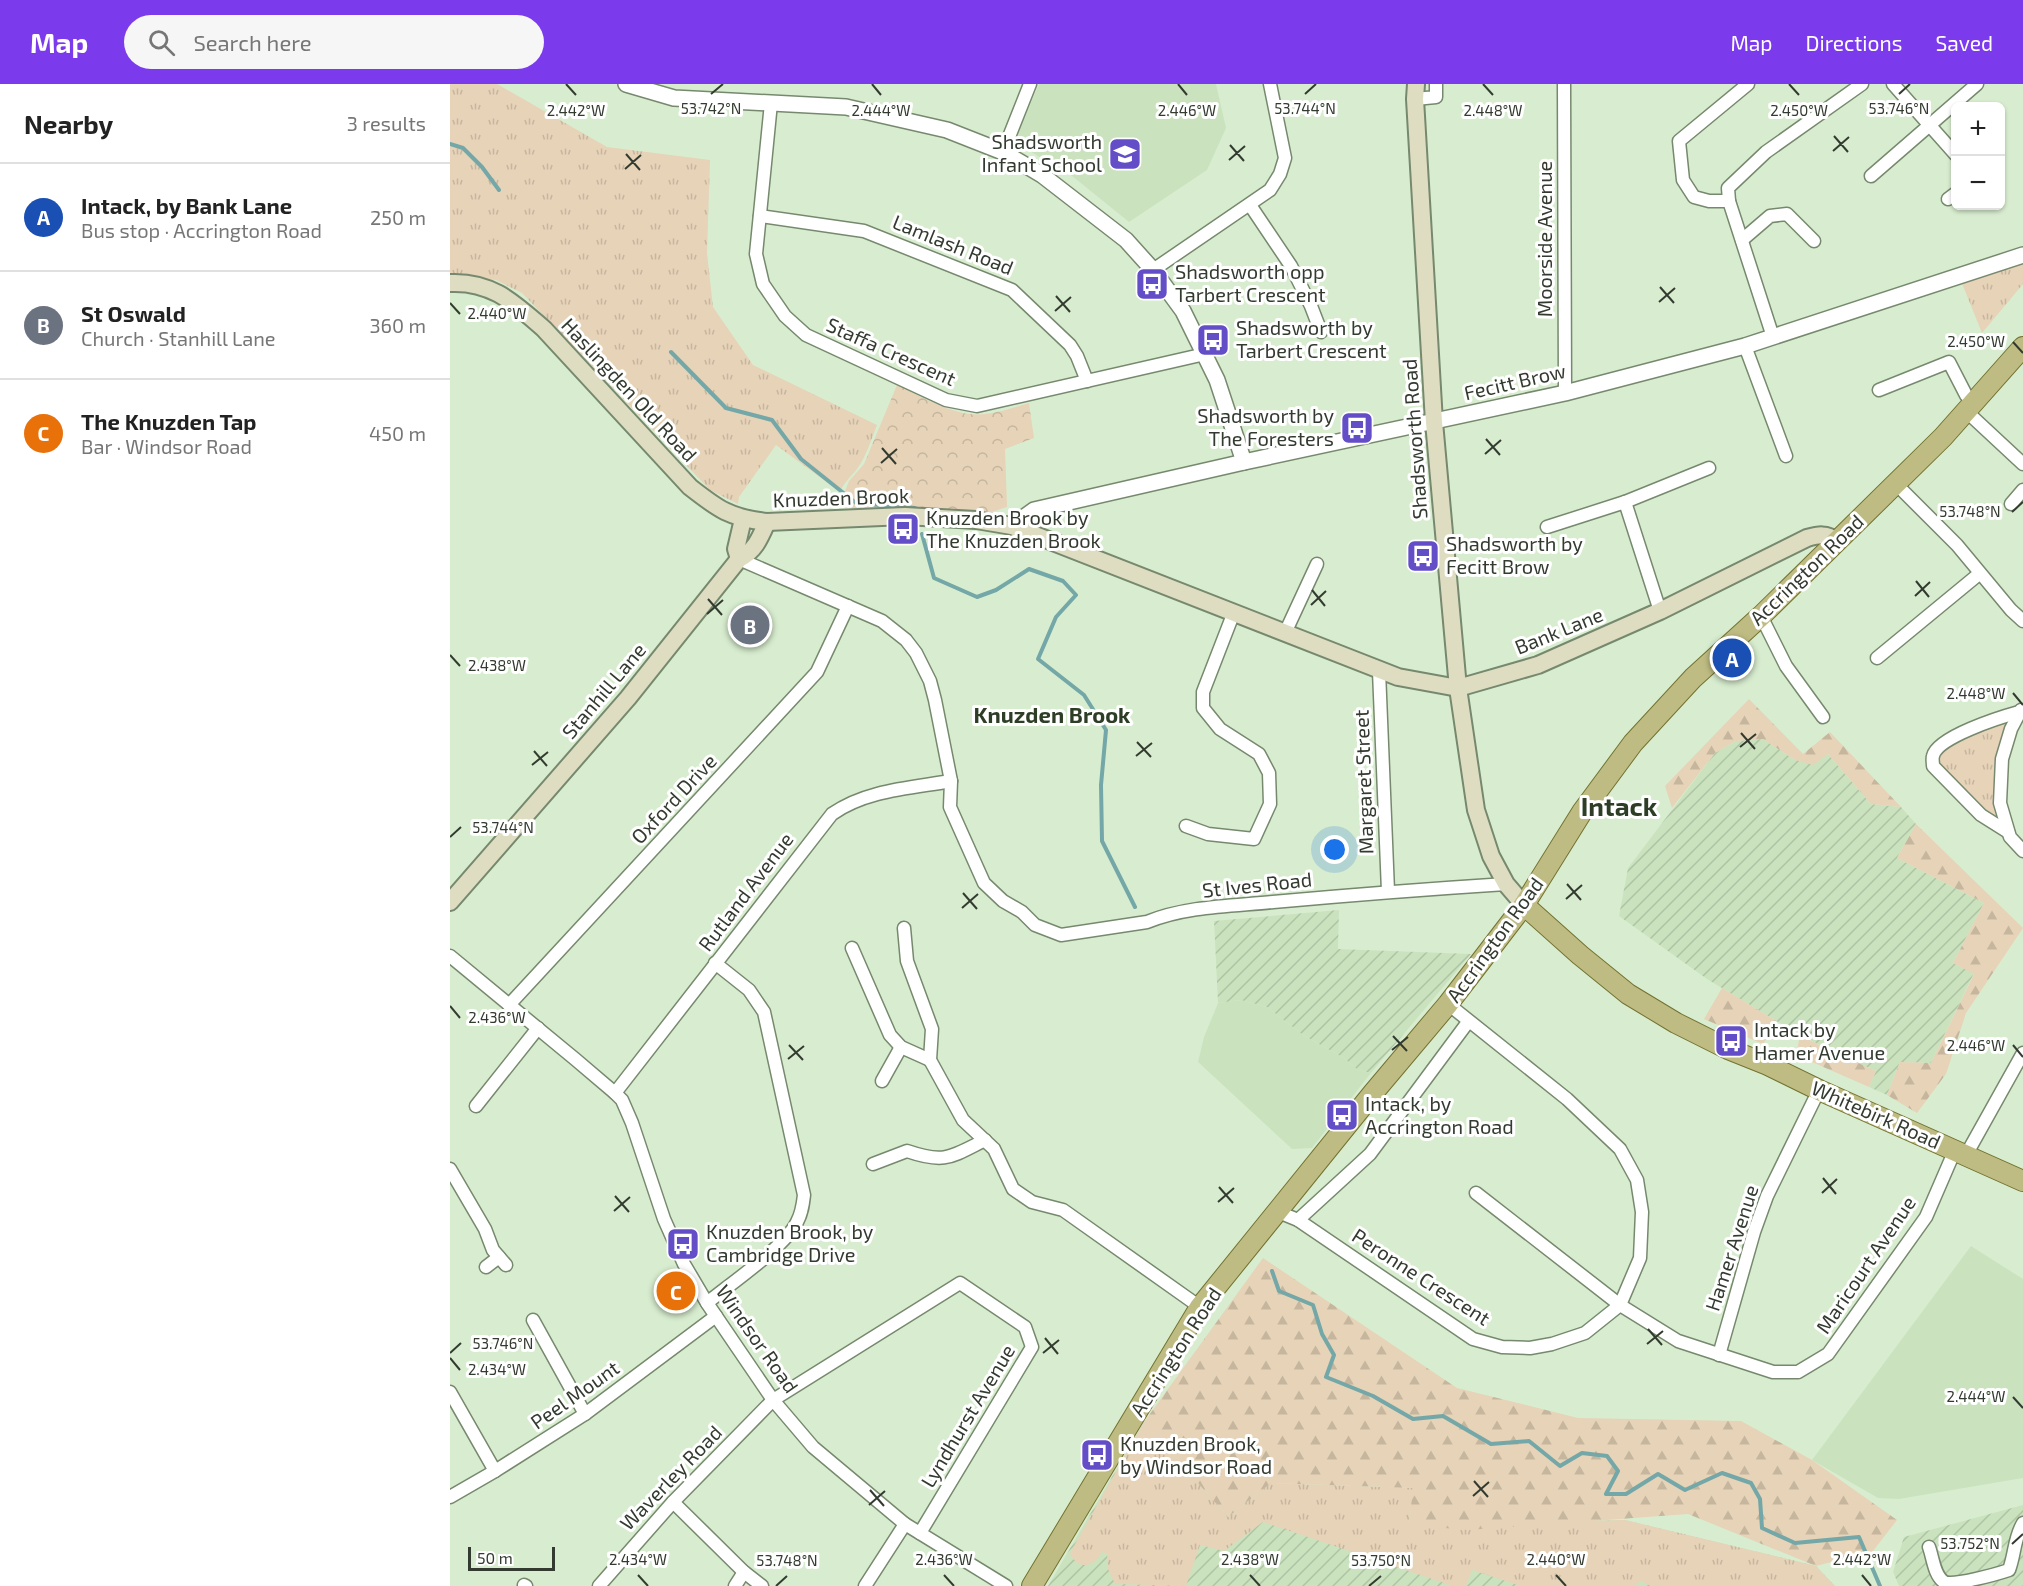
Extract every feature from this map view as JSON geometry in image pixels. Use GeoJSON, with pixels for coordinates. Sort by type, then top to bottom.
{"type":"FeatureCollection","features":[{"type":"Feature","properties":{"kind":"main road","name":"Shadsworth Road"},"geometry":{"type":"LineString","coordinates":[[1415,92],[1434,422],[1458,688],[1476,810],[1491,856],[1506,884],[1524,905]]}},
{"type":"Feature","properties":{"kind":"main road","name":"Haslingden Old Road"},"geometry":{"type":"LineString","coordinates":[[450,283],[467,282],[481,286],[496,292],[518,307],[544,329],[690,487],[722,511],[743,519]]}},
{"type":"Feature","properties":{"kind":"main road","name":"Accrington Road"},"geometry":{"type":"LineString","coordinates":[[1032,1586],[1200,1307],[1276,1211],[1448,1004],[1524,905],[1582,812],[1633,743],[1693,678],[1761,616],[1896,483],[1970,407],[2022,349]]}},
{"type":"Feature","properties":{"kind":"main road","name":"Knuzden Brook"},"geometry":{"type":"LineString","coordinates":[[743,519],[766,522],[905,516],[976,520],[1012,526]]}},
{"type":"Feature","properties":{"kind":"main road"},"geometry":{"type":"LineString","coordinates":[[739,559],[736,549],[743,519]]}},
{"type":"Feature","properties":{"kind":"main road","name":"Stanhill Lane"},"geometry":{"type":"LineString","coordinates":[[450,902],[628,698],[739,559],[749,554],[755,547],[766,522]]}},
{"type":"Feature","properties":{"kind":"main road","name":"Bank Lane"},"geometry":{"type":"LineString","coordinates":[[1012,526],[1379,671],[1398,677],[1458,688],[1538,665],[1660,611],[1807,538],[1818,535],[1830,536],[1836,541]]}},
{"type":"Feature","properties":{"kind":"main road","name":"Whitebirk Road"},"geometry":{"type":"LineString","coordinates":[[1524,905],[1580,956],[1628,994],[1676,1023],[1728,1050],[1768,1065],[2023,1181]]}},
{"type":"Feature","properties":{"kind":"street"},"geometry":{"type":"LineString","coordinates":[[626,84],[674,98],[846,107],[947,130],[1003,152],[1042,176],[1101,219],[1126,240],[1153,270],[1183,311],[1217,380],[1244,462]]}},
{"type":"Feature","properties":{"kind":"street"},"geometry":{"type":"LineString","coordinates":[[1003,152],[1030,84]]}},
{"type":"Feature","properties":{"kind":"street"},"geometry":{"type":"LineString","coordinates":[[1153,270],[1270,190],[1284,166],[1284,146],[1270,84]]}},
{"type":"Feature","properties":{"kind":"street","name":"Shadsworth Road"},"geometry":{"type":"LineString","coordinates":[[1415,92],[1436,97],[1436,84]]}},
{"type":"Feature","properties":{"kind":"street","name":"Moorside Avenue"},"geometry":{"type":"LineString","coordinates":[[1564,84],[1565,393]]}},
{"type":"Feature","properties":{"kind":"street"},"geometry":{"type":"LineString","coordinates":[[1729,201],[1694,198],[1683,180],[1679,141],[1748,84]]}},
{"type":"Feature","properties":{"kind":"street"},"geometry":{"type":"LineString","coordinates":[[1773,337],[1729,201],[1728,188],[1766,152],[1862,84]]}},
{"type":"Feature","properties":{"kind":"street"},"geometry":{"type":"LineString","coordinates":[[1893,84],[1951,149]]}},
{"type":"Feature","properties":{"kind":"street"},"geometry":{"type":"LineString","coordinates":[[1871,176],[1977,84]]}},
{"type":"Feature","properties":{"kind":"street","name":"Staffa Crescent"},"geometry":{"type":"LineString","coordinates":[[771,103],[756,254],[763,284],[784,316],[806,336],[946,400],[977,406],[1204,354]]}},
{"type":"Feature","properties":{"kind":"street"},"geometry":{"type":"LineString","coordinates":[[1250,205],[1291,266],[1321,332]]}},
{"type":"Feature","properties":{"kind":"street"},"geometry":{"type":"LineString","coordinates":[[1742,240],[1770,216],[1787,214],[1814,241]]}},
{"type":"Feature","properties":{"kind":"street","name":"Lamlash Road"},"geometry":{"type":"LineString","coordinates":[[760,216],[864,231],[1012,290],[1070,345],[1087,381]]}},
{"type":"Feature","properties":{"kind":"street","name":"Fecitt Brow"},"geometry":{"type":"LineString","coordinates":[[1012,526],[1034,510],[1565,393],[1745,346],[2023,255]]}},
{"type":"Feature","properties":{"kind":"street"},"geometry":{"type":"LineString","coordinates":[[1745,346],[1786,456]]}},
{"type":"Feature","properties":{"kind":"street"},"geometry":{"type":"LineString","coordinates":[[1879,390],[1949,362],[1970,407],[2023,464]]}},
{"type":"Feature","properties":{"kind":"street"},"geometry":{"type":"LineString","coordinates":[[1547,527],[1625,502],[1709,468]]}},
{"type":"Feature","properties":{"kind":"street"},"geometry":{"type":"LineString","coordinates":[[1896,483],[1957,545],[2010,610],[2023,621]]}},
{"type":"Feature","properties":{"kind":"street"},"geometry":{"type":"LineString","coordinates":[[2010,504],[2023,490]]}},
{"type":"Feature","properties":{"kind":"street"},"geometry":{"type":"LineString","coordinates":[[1625,502],[1660,611]]}},
{"type":"Feature","properties":{"kind":"street","name":"St Ives Road"},"geometry":{"type":"LineString","coordinates":[[739,559],[865,612],[906,640],[923,664],[935,700],[951,781],[950,807],[984,883],[1003,901],[1022,912],[1035,926],[1061,935],[1147,922],[1208,908],[1388,891],[1506,884]]}},
{"type":"Feature","properties":{"kind":"street"},"geometry":{"type":"LineString","coordinates":[[1285,633],[1317,564]]}},
{"type":"Feature","properties":{"kind":"street"},"geometry":{"type":"LineString","coordinates":[[1877,658],[1979,574]]}},
{"type":"Feature","properties":{"kind":"street","name":"Oxford Drive"},"geometry":{"type":"LineString","coordinates":[[509,1005],[818,672],[848,606]]}},
{"type":"Feature","properties":{"kind":"street"},"geometry":{"type":"LineString","coordinates":[[1186,826],[1208,834],[1254,839],[1269,804],[1269,773],[1259,754],[1220,729],[1203,708],[1203,692],[1234,612]]}},
{"type":"Feature","properties":{"kind":"street"},"geometry":{"type":"LineString","coordinates":[[1761,616],[1786,666],[1823,717]]}},
{"type":"Feature","properties":{"kind":"street","name":"Margaret Street"},"geometry":{"type":"LineString","coordinates":[[1379,671],[1388,891]]}},
{"type":"Feature","properties":{"kind":"street"},"geometry":{"type":"LineString","coordinates":[[2008,832],[2000,803],[2002,759],[2011,729],[2021,709]]}},
{"type":"Feature","properties":{"kind":"street"},"geometry":{"type":"LineString","coordinates":[[2021,709],[1986,721],[1940,745],[1933,755],[1933,766],[1981,815],[2008,832],[2023,851]]}},
{"type":"Feature","properties":{"kind":"street","name":"Rutland Avenue"},"geometry":{"type":"LineString","coordinates":[[615,1093],[832,814],[843,806],[878,794],[951,781]]}},
{"type":"Feature","properties":{"kind":"street"},"geometry":{"type":"LineString","coordinates":[[904,928],[907,961],[932,1029],[930,1060],[963,1120],[994,1149],[1013,1190],[1032,1202],[1062,1210],[1200,1307]]}},
{"type":"Feature","properties":{"kind":"street"},"geometry":{"type":"LineString","coordinates":[[852,948],[890,1035],[901,1047],[930,1060]]}},
{"type":"Feature","properties":{"kind":"street","name":"Windsor Road"},"geometry":{"type":"LineString","coordinates":[[450,956],[615,1093],[627,1109],[664,1219],[684,1264],[706,1303],[773,1400],[813,1447],[905,1524],[1000,1585]]}},
{"type":"Feature","properties":{"kind":"street"},"geometry":{"type":"LineString","coordinates":[[706,1303],[791,1233],[802,1211],[804,1195],[764,1012],[749,990],[716,963]]}},
{"type":"Feature","properties":{"kind":"street","name":"Peronne Crescent"},"geometry":{"type":"LineString","coordinates":[[1276,1211],[1298,1220],[1473,1339],[1502,1347],[1530,1348],[1552,1344],[1585,1333],[1620,1305],[1640,1258],[1642,1212],[1637,1180],[1620,1149],[1567,1100],[1448,1004]]}},
{"type":"Feature","properties":{"kind":"street","name":"Accrington Road"},"geometry":{"type":"LineString","coordinates":[[1298,1220],[1370,1154],[1468,1022]]}},
{"type":"Feature","properties":{"kind":"street"},"geometry":{"type":"LineString","coordinates":[[476,1106],[493,1092],[538,1028]]}},
{"type":"Feature","properties":{"kind":"street"},"geometry":{"type":"LineString","coordinates":[[882,1081],[901,1047]]}},
{"type":"Feature","properties":{"kind":"street","name":"Maricourt Avenue"},"geometry":{"type":"LineString","coordinates":[[1476,1193],[1620,1305],[1678,1341],[1773,1372],[1798,1372],[1828,1354],[1926,1217],[1960,1153],[2023,1053]]}},
{"type":"Feature","properties":{"kind":"street","name":"Hamer Avenue"},"geometry":{"type":"LineString","coordinates":[[1719,1354],[1763,1205],[1819,1090]]}},
{"type":"Feature","properties":{"kind":"street"},"geometry":{"type":"LineString","coordinates":[[873,1164],[907,1150],[929,1158],[951,1157],[985,1140]]}},
{"type":"Feature","properties":{"kind":"street"},"geometry":{"type":"LineString","coordinates":[[450,1169],[485,1229],[493,1250],[502,1261],[486,1267]]}},
{"type":"Feature","properties":{"kind":"street","name":"Lyndhurst Avenue"},"geometry":{"type":"LineString","coordinates":[[773,1400],[960,1283],[1025,1327],[1032,1347],[920,1533]]}},
{"type":"Feature","properties":{"kind":"street","name":"Peel Mount"},"geometry":{"type":"LineString","coordinates":[[450,1497],[585,1414],[716,1316]]}},
{"type":"Feature","properties":{"kind":"street"},"geometry":{"type":"LineString","coordinates":[[533,1320],[585,1414]]}},
{"type":"Feature","properties":{"kind":"street"},"geometry":{"type":"LineString","coordinates":[[450,1392],[495,1471]]}},
{"type":"Feature","properties":{"kind":"street","name":"Waverley Road"},"geometry":{"type":"LineString","coordinates":[[599,1586],[673,1502],[773,1400]]}},
{"type":"Feature","properties":{"kind":"street"},"geometry":{"type":"LineString","coordinates":[[673,1502],[744,1572],[762,1586]]}},
{"type":"Feature","properties":{"kind":"street"},"geometry":{"type":"LineString","coordinates":[[1929,1547],[1937,1573],[1944,1582],[1952,1584],[1998,1574],[2009,1570],[2013,1561],[2014,1546],[2023,1523]]}},
{"type":"Feature","properties":{"kind":"street"},"geometry":{"type":"LineString","coordinates":[[865,1586],[905,1524]]}},
{"type":"Feature","properties":{"kind":"street"},"geometry":{"type":"LineString","coordinates":[[735,1586],[744,1572]]}},
{"type":"Feature","properties":{"kind":"shaded area","name":"Shadsworth Infant School"},"geometry":{"type":"Polygon","coordinates":[[[1039,84],[1216,84],[1226,128],[1207,170],[1129,222],[1061,167],[1060,169],[1023,147],[1019,142],[1018,133],[1039,84]]]}},
{"type":"Feature","properties":{"kind":"shaded area"},"geometry":{"type":"Polygon","coordinates":[[[1763,739],[1795,760],[1828,754],[1871,804],[1901,807],[1916,824],[1897,858],[1984,903],[1953,963],[1974,973],[1931,1063],[1900,1062],[1887,1095],[1869,1087],[1876,1071],[1823,1047],[1778,1022],[1707,979],[1619,916],[1628,868],[1715,753],[1736,741],[1763,739]]]}},
{"type":"Feature","properties":{"kind":"shaded area"},"geometry":{"type":"Polygon","coordinates":[[[1339,910],[1338,949],[1471,954],[1371,1073],[1358,1070],[1344,1058],[1303,1035],[1267,1007],[1241,1000],[1218,1003],[1214,921],[1339,910]]]}},
{"type":"Feature","properties":{"kind":"shaded area"},"geometry":{"type":"Polygon","coordinates":[[[1241,1000],[1267,1007],[1303,1035],[1344,1058],[1358,1070],[1371,1073],[1312,1148],[1292,1149],[1198,1062],[1204,1037],[1218,1003],[1241,1000]]]}},
{"type":"Feature","properties":{"kind":"shaded area"},"geometry":{"type":"Polygon","coordinates":[[[1971,1246],[2023,1279],[2023,1478],[1899,1499],[1878,1498],[1812,1460],[1971,1246]]]}},
{"type":"Feature","properties":{"kind":"shaded area"},"geometry":{"type":"Polygon","coordinates":[[[1144,1422],[1228,1517],[1271,1483],[1409,1525],[1625,1520],[1816,1566],[1835,1586],[1048,1586],[1144,1422]]]}},
{"type":"Feature","properties":{"kind":"shaded area"},"geometry":{"type":"Polygon","coordinates":[[[2023,1505],[2023,1586],[1899,1586],[1893,1572],[1904,1537],[2023,1505]]]}},
{"type":"Feature","properties":{"kind":"green space"},"geometry":{"type":"Polygon","coordinates":[[[450,84],[497,84],[607,147],[710,160],[707,253],[713,307],[753,365],[877,425],[863,459],[840,492],[776,445],[739,497],[738,504],[710,490],[522,293],[496,280],[450,276],[450,84]]]}},
{"type":"Feature","properties":{"kind":"green space"},"geometry":{"type":"Polygon","coordinates":[[[2023,255],[2023,284],[1982,333],[1959,276],[2023,255]]]}},
{"type":"Feature","properties":{"kind":"green space"},"geometry":{"type":"Polygon","coordinates":[[[897,385],[946,408],[963,413],[996,412],[1029,403],[1034,438],[1005,449],[1007,507],[982,515],[849,508],[841,501],[849,481],[864,464],[897,385]]]}},
{"type":"Feature","properties":{"kind":"green space"},"geometry":{"type":"Polygon","coordinates":[[[1749,699],[1803,754],[1830,732],[1901,807],[1871,804],[1828,754],[1813,765],[1795,760],[1763,739],[1736,741],[1715,753],[1672,808],[1665,786],[1749,699]]]}},
{"type":"Feature","properties":{"kind":"green space"},"geometry":{"type":"Polygon","coordinates":[[[2019,712],[2002,759],[2008,832],[1933,766],[1940,745],[2019,712]]]}},
{"type":"Feature","properties":{"kind":"green space"},"geometry":{"type":"Polygon","coordinates":[[[1916,824],[2023,928],[1966,1013],[1946,1074],[1917,1113],[1887,1095],[1900,1062],[1931,1063],[1974,974],[1953,963],[1984,903],[1897,858],[1916,824]]]}},
{"type":"Feature","properties":{"kind":"green space"},"geometry":{"type":"Polygon","coordinates":[[[1722,988],[1778,1022],[1763,1044],[1704,1019],[1722,988]]]}},
{"type":"Feature","properties":{"kind":"green space"},"geometry":{"type":"Polygon","coordinates":[[[1800,1035],[1876,1071],[1869,1087],[1796,1055],[1800,1035]]]}},
{"type":"Feature","properties":{"kind":"green space"},"geometry":{"type":"Polygon","coordinates":[[[1263,1258],[1457,1388],[1578,1418],[1741,1421],[1812,1460],[1897,1520],[1873,1551],[1816,1566],[1688,1514],[1468,1530],[1409,1525],[1413,1488],[1271,1483],[1228,1517],[1144,1422],[1263,1258]]]}},
{"type":"Feature","properties":{"kind":"green space"},"geometry":{"type":"Polygon","coordinates":[[[1144,1422],[1228,1517],[1271,1483],[1414,1488],[1409,1525],[1625,1520],[1816,1566],[1835,1586],[1651,1586],[1640,1581],[1635,1586],[1521,1586],[1472,1570],[1466,1586],[1453,1586],[1263,1522],[1224,1551],[1200,1545],[1186,1586],[1115,1584],[1108,1569],[1107,1554],[1102,1552],[1091,1564],[1081,1565],[1073,1559],[1070,1553],[1144,1422]]]}},
{"type":"Feature","properties":{"kind":"waterway","name":"Knuzden Brook"},"geometry":{"type":"LineString","coordinates":[[450,144],[463,148],[482,167],[499,190]]}},
{"type":"Feature","properties":{"kind":"waterway","name":"Knuzden Brook"},"geometry":{"type":"LineString","coordinates":[[671,352],[726,408],[772,420],[801,459],[856,503],[915,508]]}},
{"type":"Feature","properties":{"kind":"waterway","name":"Knuzden Brook"},"geometry":{"type":"LineString","coordinates":[[922,534],[934,578],[977,597],[996,590],[1029,569],[1063,581],[1076,595],[1056,617],[1038,659],[1084,695],[1106,730],[1101,785],[1102,841],[1135,907]]}},
{"type":"Feature","properties":{"kind":"waterway"},"geometry":{"type":"LineString","coordinates":[[1272,1271],[1279,1291],[1313,1305],[1322,1334],[1334,1355],[1326,1377],[1373,1396],[1413,1419],[1443,1416],[1491,1444],[1529,1441],[1560,1466],[1582,1453],[1607,1456],[1618,1471],[1606,1494],[1626,1494],[1658,1474],[1685,1490],[1722,1473],[1751,1483],[1760,1499],[1762,1528],[1795,1543],[1859,1537],[1880,1586]]}},
{"type":"Feature","properties":{"kind":"place","name":"Shadsworth Infant School"},"geometry":{"type":"Point","coordinates":[1125,154]}},
{"type":"Feature","properties":{"kind":"place","name":"Shadsworth opp Tarbert Crescent"},"geometry":{"type":"Point","coordinates":[1152,284]}},
{"type":"Feature","properties":{"kind":"place","name":"Shadsworth by Tarbert Crescent"},"geometry":{"type":"Point","coordinates":[1213,340]}},
{"type":"Feature","properties":{"kind":"place","name":"Shadsworth by The Foresters"},"geometry":{"type":"Point","coordinates":[1357,428]}},
{"type":"Feature","properties":{"kind":"place","name":"Knuzden Brook by The Knuzden Brook"},"geometry":{"type":"Point","coordinates":[903,529]}},
{"type":"Feature","properties":{"kind":"place","name":"Shadsworth by Fecitt Brow"},"geometry":{"type":"Point","coordinates":[1423,556]}},
{"type":"Feature","properties":{"kind":"place","name":"St Oswald"},"geometry":{"type":"Point","coordinates":[750,625]}},
{"type":"Feature","properties":{"kind":"place","name":"Intack, by Bank Lane"},"geometry":{"type":"Point","coordinates":[1732,658]}},
{"type":"Feature","properties":{"kind":"place","name":"Intack by Hamer Avenue"},"geometry":{"type":"Point","coordinates":[1731,1041]}},
{"type":"Feature","properties":{"kind":"place","name":"Intack, by Accrington Road"},"geometry":{"type":"Point","coordinates":[1342,1115]}},
{"type":"Feature","properties":{"kind":"place","name":"Knuzden Brook, by Cambridge Drive"},"geometry":{"type":"Point","coordinates":[683,1244]}},
{"type":"Feature","properties":{"kind":"place","name":"The Knuzden Tap"},"geometry":{"type":"Point","coordinates":[676,1291]}},
{"type":"Feature","properties":{"kind":"place","name":"Knuzden Brook, by Windsor Road"},"geometry":{"type":"Point","coordinates":[1097,1455]}},
{"type":"Feature","properties":{"kind":"district","name":"Knuzden Brook"},"geometry":{"type":"Point","coordinates":[1052,715]}},
{"type":"Feature","properties":{"kind":"district","name":"Intack"},"geometry":{"type":"Point","coordinates":[1619,807]}}]}
